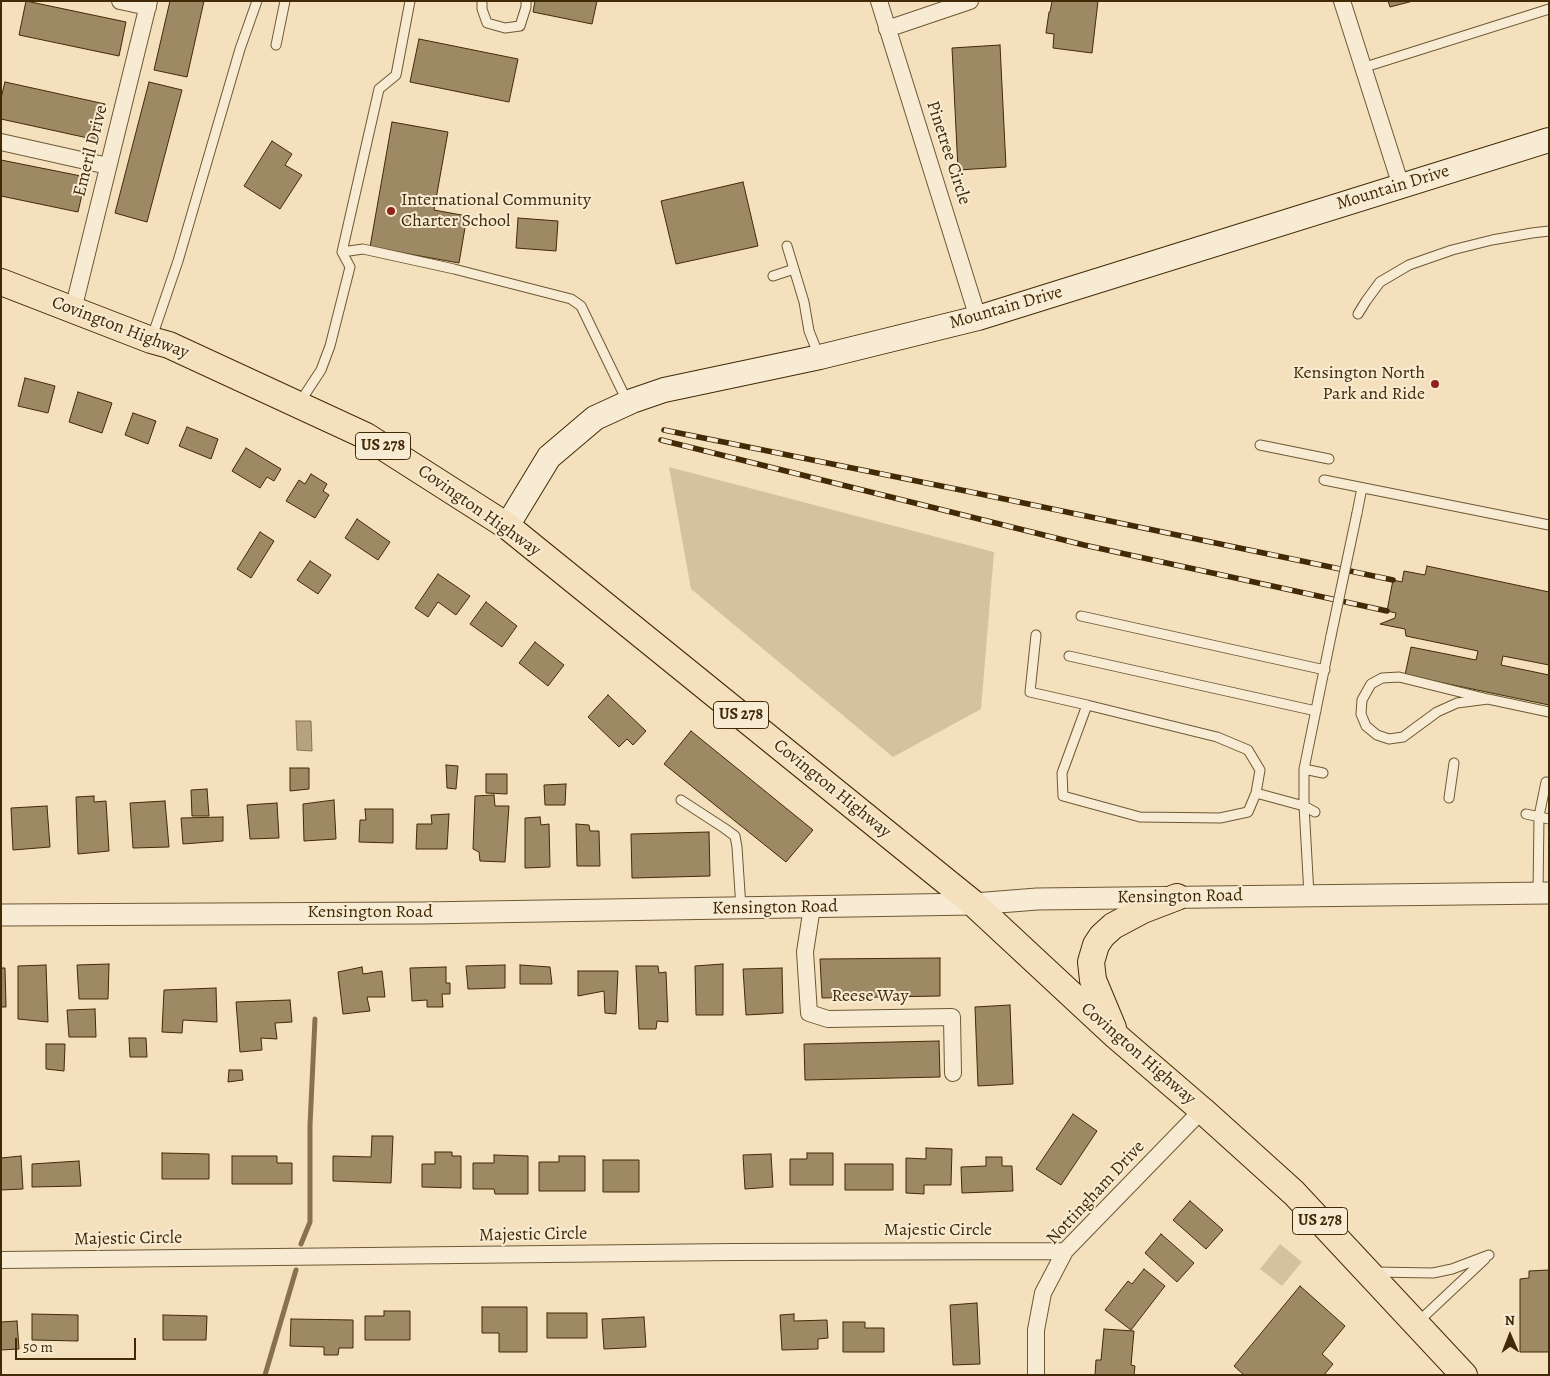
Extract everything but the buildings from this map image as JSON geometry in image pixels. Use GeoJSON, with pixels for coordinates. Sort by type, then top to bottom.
{"type":"FeatureCollection","features":[{"type":"Feature","properties":{"kind":"main road","name":"Mountain Drive"},"geometry":{"type":"LineString","coordinates":[[507,526],[549,457],[595,418],[628,403],[664,390],[820,357],[978,318],[1549,140]]}},
{"type":"Feature","properties":{"kind":"main road","name":"Covington Highway"},"geometry":{"type":"LineString","coordinates":[[1,282],[151,340],[169,345],[366,436],[507,526],[974,904],[1116,1036],[1294,1193],[1464,1375]]}},
{"type":"Feature","properties":{"kind":"main road"},"geometry":{"type":"LineString","coordinates":[[1116,1036],[1093,980],[1091,962],[1096,946],[1102,936],[1113,926],[1142,910],[1177,897]]}},
{"type":"Feature","properties":{"kind":"street"},"geometry":{"type":"LineString","coordinates":[[120,1],[148,4]]}},
{"type":"Feature","properties":{"kind":"street","name":"Pinetree Circle"},"geometry":{"type":"LineString","coordinates":[[879,1],[978,318]]}},
{"type":"Feature","properties":{"kind":"street"},"geometry":{"type":"LineString","coordinates":[[888,29],[970,1]]}},
{"type":"Feature","properties":{"kind":"street"},"geometry":{"type":"LineString","coordinates":[[1342,1],[1401,186]]}},
{"type":"Feature","properties":{"kind":"street","name":"Emeril Drive"},"geometry":{"type":"LineString","coordinates":[[73,310],[148,4]]}},
{"type":"Feature","properties":{"kind":"street"},"geometry":{"type":"LineString","coordinates":[[1,142],[108,166]]}},
{"type":"Feature","properties":{"kind":"street","name":"Kensington Road"},"geometry":{"type":"LineString","coordinates":[[1,915],[412,914],[974,904],[1037,899],[1544,893]]}},
{"type":"Feature","properties":{"kind":"street","name":"Reese Way"},"geometry":{"type":"LineString","coordinates":[[812,907],[805,952],[809,1013],[828,1018],[952,1017],[953,1073]]}},
{"type":"Feature","properties":{"kind":"street","name":"Nottingham Drive"},"geometry":{"type":"LineString","coordinates":[[1036,1375],[1036,1330],[1043,1293],[1065,1250],[1202,1110]]}},
{"type":"Feature","properties":{"kind":"street","name":"Majestic Circle"},"geometry":{"type":"LineString","coordinates":[[1,1260],[1065,1250]]}},
{"type":"Feature","properties":{"kind":"lane"},"geometry":{"type":"LineString","coordinates":[[151,340],[178,261],[238,58],[257,1]]}},
{"type":"Feature","properties":{"kind":"lane"},"geometry":{"type":"LineString","coordinates":[[276,45],[285,1]]}},
{"type":"Feature","properties":{"kind":"lane"},"geometry":{"type":"LineString","coordinates":[[299,404],[321,370],[330,346],[350,267],[342,252],[379,89],[396,75],[410,1]]}},
{"type":"Feature","properties":{"kind":"lane"},"geometry":{"type":"LineString","coordinates":[[482,1],[482,9],[488,23],[505,28],[520,26],[526,1]]}},
{"type":"Feature","properties":{"kind":"lane"},"geometry":{"type":"LineString","coordinates":[[1362,68],[1549,9]]}},
{"type":"Feature","properties":{"kind":"lane"},"geometry":{"type":"LineString","coordinates":[[1358,314],[1380,282],[1409,265],[1452,250],[1484,242],[1532,232],[1549,231]]}},
{"type":"Feature","properties":{"kind":"lane"},"geometry":{"type":"LineString","coordinates":[[786,246],[804,302],[809,331],[820,357]]}},
{"type":"Feature","properties":{"kind":"lane"},"geometry":{"type":"LineString","coordinates":[[342,252],[363,249],[472,273],[571,299],[581,306],[628,403]]}},
{"type":"Feature","properties":{"kind":"lane"},"geometry":{"type":"LineString","coordinates":[[773,276],[794,270]]}},
{"type":"Feature","properties":{"kind":"lane"},"geometry":{"type":"LineString","coordinates":[[1260,445],[1329,459]]}},
{"type":"Feature","properties":{"kind":"lane"},"geometry":{"type":"LineString","coordinates":[[1324,480],[1549,525]]}},
{"type":"Feature","properties":{"kind":"lane"},"geometry":{"type":"LineString","coordinates":[[1309,895],[1304,769],[1362,488]]}},
{"type":"Feature","properties":{"kind":"lane"},"geometry":{"type":"LineString","coordinates":[[1081,616],[1324,670]]}},
{"type":"Feature","properties":{"kind":"lane"},"geometry":{"type":"LineString","coordinates":[[1036,635],[1030,692],[1087,705],[1217,737],[1248,750],[1260,770],[1256,794],[1248,812],[1220,818],[1140,817],[1063,796],[1062,773],[1087,705]]}},
{"type":"Feature","properties":{"kind":"lane"},"geometry":{"type":"LineString","coordinates":[[1070,656],[1316,711]]}},
{"type":"Feature","properties":{"kind":"lane"},"geometry":{"type":"LineString","coordinates":[[1488,699],[1457,703],[1437,712],[1403,737],[1389,739],[1377,735],[1366,726],[1361,714],[1362,700],[1371,684],[1382,678],[1399,677],[1549,712]]}},
{"type":"Feature","properties":{"kind":"lane"},"geometry":{"type":"LineString","coordinates":[[1449,798],[1454,763]]}},
{"type":"Feature","properties":{"kind":"lane"},"geometry":{"type":"LineString","coordinates":[[1304,769],[1323,773]]}},
{"type":"Feature","properties":{"kind":"lane"},"geometry":{"type":"LineString","coordinates":[[1544,893],[1538,816],[1546,782]]}},
{"type":"Feature","properties":{"kind":"lane"},"geometry":{"type":"LineString","coordinates":[[1256,794],[1304,806],[1315,812]]}},
{"type":"Feature","properties":{"kind":"lane"},"geometry":{"type":"LineString","coordinates":[[681,800],[735,836],[738,847],[741,908]]}},
{"type":"Feature","properties":{"kind":"lane"},"geometry":{"type":"LineString","coordinates":[[1526,814],[1549,819]]}},
{"type":"Feature","properties":{"kind":"lane"},"geometry":{"type":"LineString","coordinates":[[1367,1272],[1433,1272],[1452,1269],[1489,1255],[1416,1324]]}},
{"type":"Feature","properties":{"kind":"shaded area"},"geometry":{"type":"Polygon","coordinates":[[[669,467],[994,552],[981,709],[893,757],[691,589],[669,467]]]}},
{"type":"Feature","properties":{"kind":"shaded area"},"geometry":{"type":"Polygon","coordinates":[[[296,721],[311,721],[312,751],[297,750],[296,721]]]}},
{"type":"Feature","properties":{"kind":"shaded area"},"geometry":{"type":"Polygon","coordinates":[[[1280,1244],[1302,1262],[1282,1286],[1260,1269],[1280,1244]]]}},
{"type":"Feature","properties":{"kind":"waterway"},"geometry":{"type":"LineString","coordinates":[[301,1244],[310,1222],[310,1125],[315,1019]]}},
{"type":"Feature","properties":{"kind":"waterway"},"geometry":{"type":"LineString","coordinates":[[265,1375],[296,1270]]}},
{"type":"Feature","properties":{"kind":"railway"},"geometry":{"type":"LineString","coordinates":[[664,430],[1393,580]]}},
{"type":"Feature","properties":{"kind":"railway"},"geometry":{"type":"LineString","coordinates":[[661,440],[1084,545],[1387,611]]}},
{"type":"Feature","properties":{"kind":"place","name":"International Community Charter School"},"geometry":{"type":"Point","coordinates":[391,211]}},
{"type":"Feature","properties":{"kind":"place","name":"Kensington North Park and Ride"},"geometry":{"type":"Point","coordinates":[1435,384]}}]}
